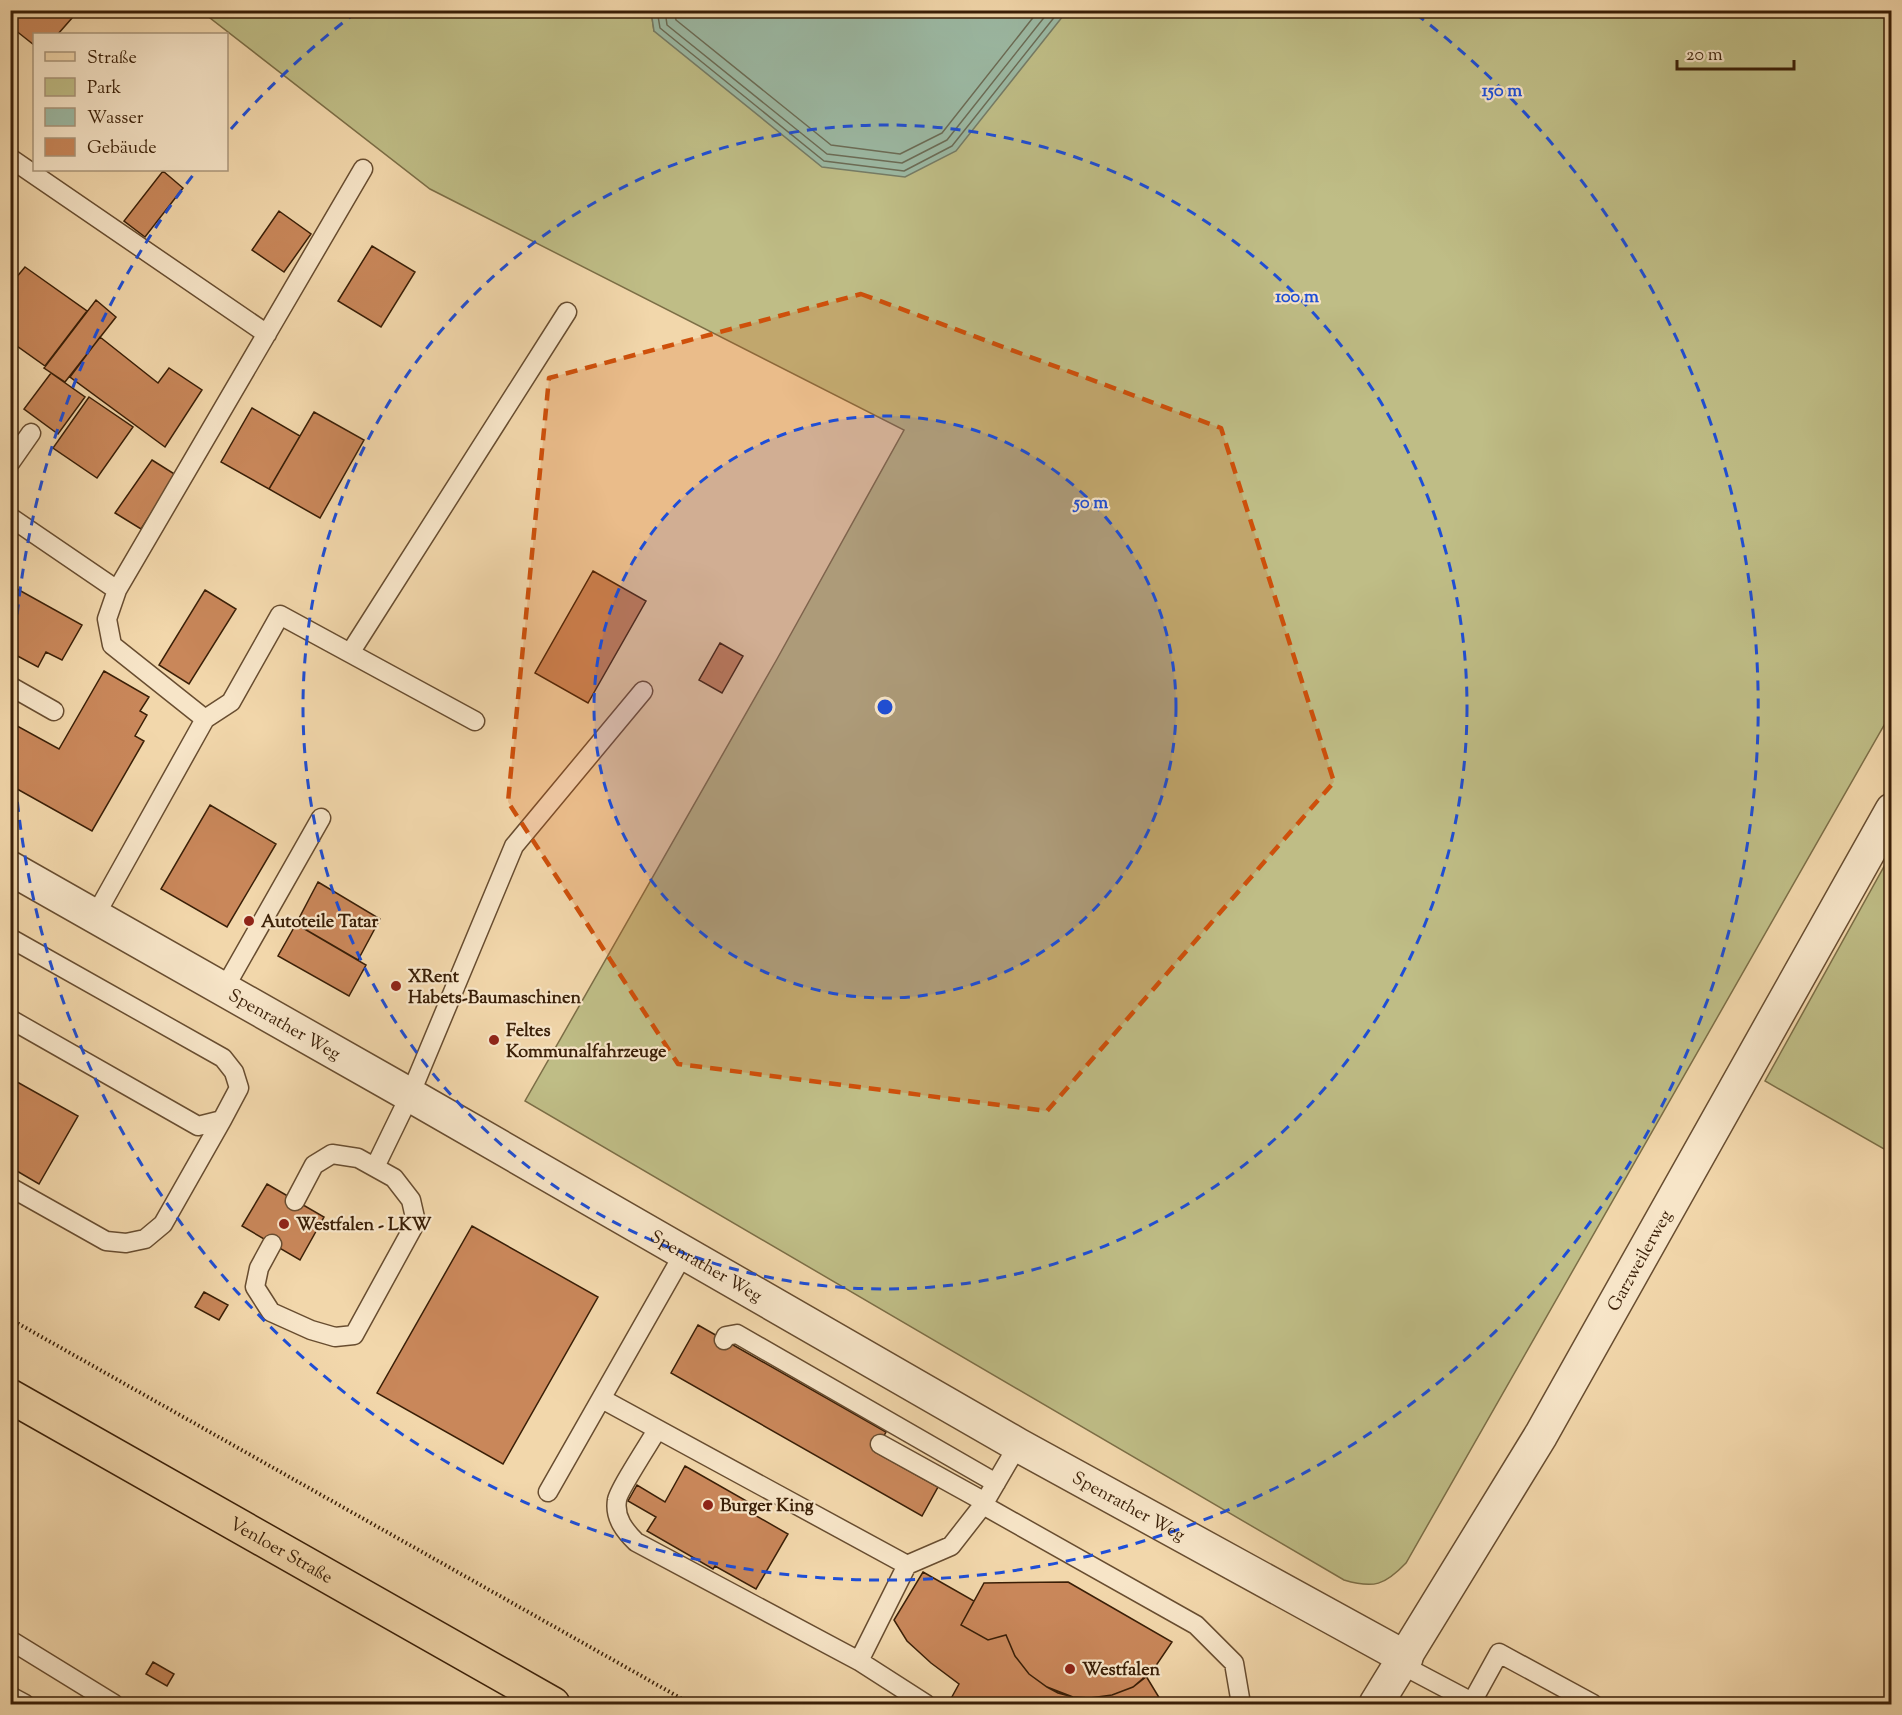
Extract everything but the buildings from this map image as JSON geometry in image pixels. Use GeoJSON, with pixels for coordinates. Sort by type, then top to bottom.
{"type":"FeatureCollection","features":[{"type":"Feature","properties":{"kind":"main road","name":"Venloer Straße"},"geometry":{"type":"LineString","coordinates":[[10,1396],[553,1704]]}},
{"type":"Feature","properties":{"kind":"street","name":"Garzweilerweg"},"geometry":{"type":"LineString","coordinates":[[1376,1704],[1546,1425],[1892,810]]}},
{"type":"Feature","properties":{"kind":"street","name":"Spenrather Weg"},"geometry":{"type":"LineString","coordinates":[[10,868],[1018,1444],[1404,1661]]}},
{"type":"Feature","properties":{"kind":"lane"},"geometry":{"type":"LineString","coordinates":[[10,158],[267,334]]}},
{"type":"Feature","properties":{"kind":"lane"},"geometry":{"type":"LineString","coordinates":[[205,719],[112,645],[107,620],[117,590],[363,169]]}},
{"type":"Feature","properties":{"kind":"lane"},"geometry":{"type":"LineString","coordinates":[[350,653],[567,312]]}},
{"type":"Feature","properties":{"kind":"lane"},"geometry":{"type":"LineString","coordinates":[[10,463],[31,433]]}},
{"type":"Feature","properties":{"kind":"lane"},"geometry":{"type":"LineString","coordinates":[[10,517],[117,590]]}},
{"type":"Feature","properties":{"kind":"lane"},"geometry":{"type":"LineString","coordinates":[[95,916],[205,719],[231,702],[280,615],[475,720]]}},
{"type":"Feature","properties":{"kind":"lane"},"geometry":{"type":"LineString","coordinates":[[10,686],[54,711]]}},
{"type":"Feature","properties":{"kind":"lane"},"geometry":{"type":"LineString","coordinates":[[375,1167],[410,1095],[514,846],[643,691]]}},
{"type":"Feature","properties":{"kind":"lane"},"geometry":{"type":"LineString","coordinates":[[224,989],[321,818]]}},
{"type":"Feature","properties":{"kind":"lane"},"geometry":{"type":"LineString","coordinates":[[10,938],[223,1058],[234,1072],[239,1088],[164,1224],[146,1239],[126,1243],[106,1241],[10,1187]]}},
{"type":"Feature","properties":{"kind":"lane"},"geometry":{"type":"LineString","coordinates":[[10,1019],[198,1126],[222,1120]]}},
{"type":"Feature","properties":{"kind":"lane"},"geometry":{"type":"LineString","coordinates":[[272,1244],[259,1268],[255,1287],[271,1312],[311,1330],[335,1337],[354,1335],[416,1222],[411,1200],[394,1178],[358,1158],[332,1154],[314,1166],[296,1201]]}},
{"type":"Feature","properties":{"kind":"lane"},"geometry":{"type":"LineString","coordinates":[[548,1492],[684,1253]]}},
{"type":"Feature","properties":{"kind":"lane"},"geometry":{"type":"LineString","coordinates":[[723,1340],[726,1336],[737,1334],[996,1483]]}},
{"type":"Feature","properties":{"kind":"lane"},"geometry":{"type":"LineString","coordinates":[[602,1399],[907,1565]]}},
{"type":"Feature","properties":{"kind":"lane"},"geometry":{"type":"LineString","coordinates":[[657,1430],[616,1499],[623,1529],[636,1542],[859,1661],[926,1704]]}},
{"type":"Feature","properties":{"kind":"lane"},"geometry":{"type":"LineString","coordinates":[[880,1444],[1196,1625],[1234,1664],[1241,1704]]}},
{"type":"Feature","properties":{"kind":"lane"},"geometry":{"type":"LineString","coordinates":[[859,1661],[907,1565],[951,1546],[984,1503],[1018,1444]]}},
{"type":"Feature","properties":{"kind":"lane"},"geometry":{"type":"LineString","coordinates":[[10,1641],[114,1704]]}},
{"type":"Feature","properties":{"kind":"lane"},"geometry":{"type":"LineString","coordinates":[[1404,1661],[1472,1702],[1499,1653],[1593,1704]]}},
{"type":"Feature","properties":{"kind":"lane"},"geometry":{"type":"LineString","coordinates":[[10,1696],[25,1704]]}},
{"type":"Feature","properties":{"kind":"path"},"geometry":{"type":"LineString","coordinates":[[10,1319],[691,1704]]}},
{"type":"Feature","properties":{"kind":"highlighted area"},"geometry":{"type":"Polygon","coordinates":[[[861,294],[1221,428],[1334,782],[1047,1111],[678,1064],[508,802],[549,378],[861,294]]]}},
{"type":"Feature","properties":{"kind":"green space"},"geometry":{"type":"Polygon","coordinates":[[[201,11],[651,11],[654,31],[1066,13],[1067,11],[1891,11],[1891,713],[1406,1563],[1392,1576],[1371,1584],[1344,1580],[525,1101],[777,659],[904,430],[430,189],[201,11]]]}},
{"type":"Feature","properties":{"kind":"green space"},"geometry":{"type":"Polygon","coordinates":[[[1891,854],[1891,1153],[1765,1081],[1891,854]]]}},
{"type":"Feature","properties":{"kind":"water"},"geometry":{"type":"Polygon","coordinates":[[[651,10],[1067,11],[956,151],[905,177],[822,167],[654,31],[651,10]]]}},
{"type":"Feature","properties":{"kind":"place","name":"Autoteile Tatar"},"geometry":{"type":"Point","coordinates":[249,921]}},
{"type":"Feature","properties":{"kind":"place","name":"XRent Habets-Baumaschinen"},"geometry":{"type":"Point","coordinates":[396,986]}},
{"type":"Feature","properties":{"kind":"place","name":"Feltes Kommunalfahrzeuge"},"geometry":{"type":"Point","coordinates":[494,1040]}},
{"type":"Feature","properties":{"kind":"place","name":"Westfalen - LKW"},"geometry":{"type":"Point","coordinates":[284,1224]}},
{"type":"Feature","properties":{"kind":"place","name":"Burger King"},"geometry":{"type":"Point","coordinates":[708,1505]}},
{"type":"Feature","properties":{"kind":"place","name":"Westfalen"},"geometry":{"type":"Point","coordinates":[1070,1669]}}]}
